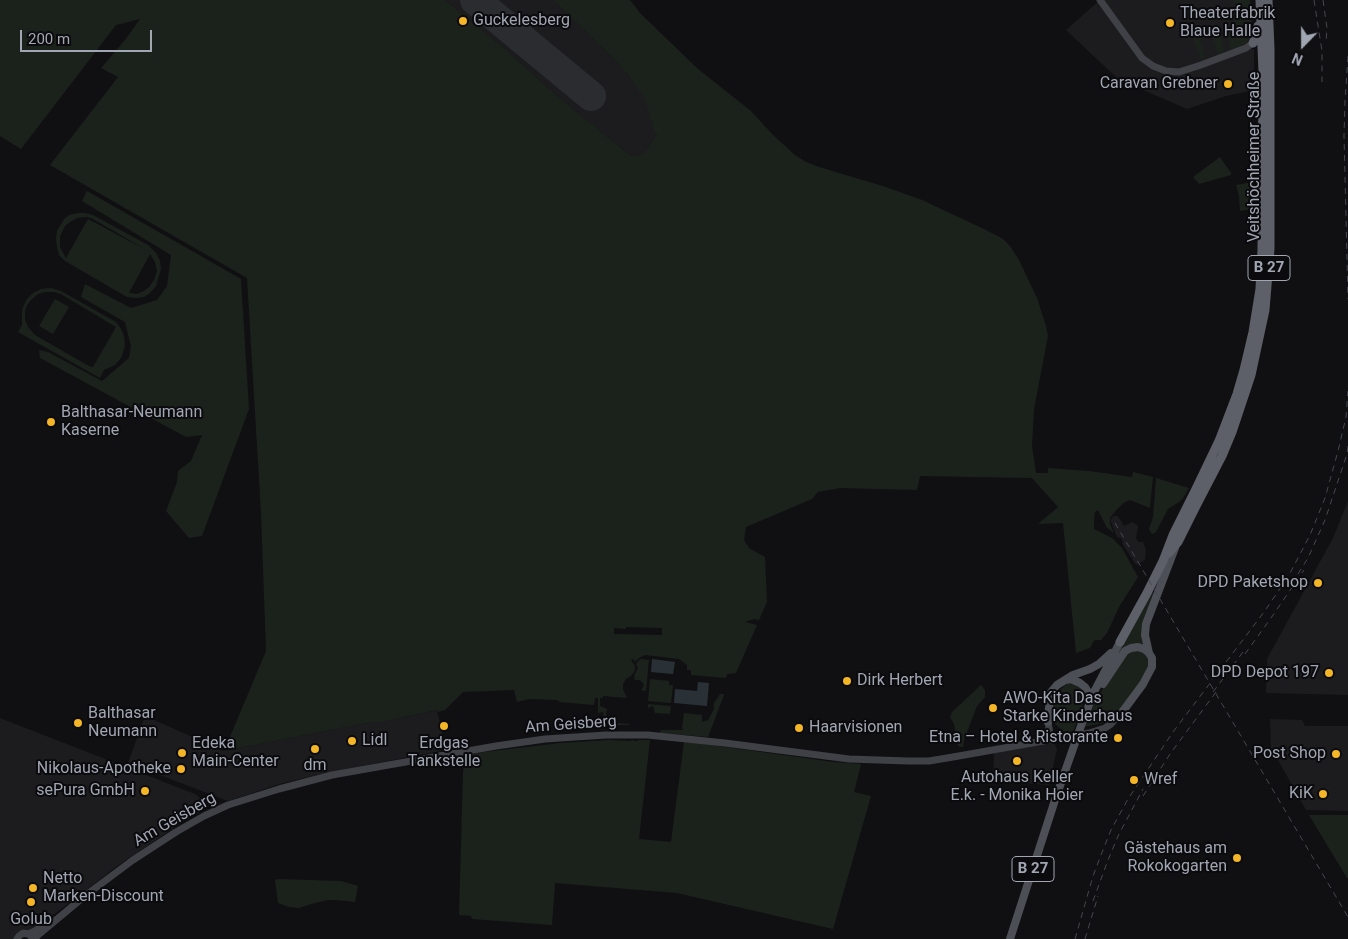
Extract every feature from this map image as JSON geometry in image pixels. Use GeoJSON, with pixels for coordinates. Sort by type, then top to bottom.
{"type":"FeatureCollection","features":[{"type":"Feature","properties":{"kind":"highway"},"geometry":{"type":"LineString","coordinates":[[1253,43],[1258,33],[1257,11],[1264,3]]}},
{"type":"Feature","properties":{"kind":"highway","name":"Veitshöchheimer Straße"},"geometry":{"type":"LineString","coordinates":[[1163,561],[1178,542],[1222,456],[1251,375],[1265,310],[1270,249],[1270,49],[1269,19],[1264,3]]}},
{"type":"Feature","properties":{"kind":"highway","name":"Veitshöchheimer Straße"},"geometry":{"type":"LineString","coordinates":[[1120,642],[1163,561],[1173,535],[1206,469],[1231,411],[1244,370],[1260,289],[1263,210],[1264,3]]}},
{"type":"Feature","properties":{"kind":"main road"},"geometry":{"type":"LineString","coordinates":[[1149,654],[1145,635],[1146,624],[1178,542]]}},
{"type":"Feature","properties":{"kind":"main road"},"geometry":{"type":"LineString","coordinates":[[1048,722],[1048,708],[1052,692],[1057,686],[1073,675],[1099,664],[1120,642]]}},
{"type":"Feature","properties":{"kind":"main road","name":"B 27"},"geometry":{"type":"LineString","coordinates":[[1010,939],[1072,748],[1094,692],[1120,642]]}},
{"type":"Feature","properties":{"kind":"main road"},"geometry":{"type":"LineString","coordinates":[[1094,692],[1102,686],[1125,651],[1138,647],[1144,649],[1152,658],[1152,667],[1123,711]]}},
{"type":"Feature","properties":{"kind":"main road"},"geometry":{"type":"LineString","coordinates":[[1063,681],[1071,679],[1085,686],[1090,701]]}},
{"type":"Feature","properties":{"kind":"street"},"geometry":{"type":"LineString","coordinates":[[1100,0],[1142,58],[1153,66],[1166,71],[1179,72],[1201,65],[1246,48],[1253,43]]}},
{"type":"Feature","properties":{"kind":"street","name":"Am Geisberg"},"geometry":{"type":"LineString","coordinates":[[17,939],[21,934],[32,937],[35,931],[133,860],[204,816],[228,805],[332,775],[475,749],[545,739],[606,735],[648,736],[725,743],[849,759],[929,761],[1088,733],[1111,724],[1123,711]]}},
{"type":"Feature","properties":{"kind":"street"},"geometry":{"type":"LineString","coordinates":[[1048,722],[1051,740]]}},
{"type":"Feature","properties":{"kind":"shaded area"},"geometry":{"type":"Polygon","coordinates":[[[0,0],[445,0],[631,156],[638,156],[644,153],[657,134],[654,131],[645,99],[613,58],[553,0],[630,0],[640,13],[698,69],[751,111],[795,155],[819,167],[922,200],[984,229],[1003,239],[1010,246],[1019,260],[1037,298],[1048,336],[1034,409],[1032,446],[1036,473],[1048,473],[1048,468],[1132,477],[1133,472],[1153,477],[1150,508],[1130,500],[1125,502],[1110,518],[1110,524],[1114,533],[1107,528],[1098,510],[1095,512],[1094,529],[1112,538],[1122,548],[1138,577],[1119,607],[1107,633],[1101,640],[1095,640],[1090,648],[1076,653],[1063,523],[1038,524],[1058,507],[1032,478],[920,476],[917,490],[840,488],[818,492],[812,499],[746,527],[744,540],[749,548],[765,557],[767,602],[759,620],[754,619],[745,622],[757,625],[736,673],[727,674],[726,678],[691,675],[691,670],[687,670],[687,665],[679,659],[645,655],[635,662],[633,659],[631,660],[635,670],[623,684],[627,698],[603,696],[603,698],[600,698],[600,706],[607,709],[608,719],[616,723],[629,725],[609,725],[604,720],[603,712],[598,713],[598,698],[595,698],[594,705],[560,702],[557,700],[529,699],[517,702],[514,690],[463,692],[445,710],[438,712],[437,710],[224,751],[266,651],[261,513],[247,278],[50,165],[118,77],[101,68],[140,19],[116,25],[21,149],[0,136],[0,0]],[[614,628],[614,634],[662,635],[662,628],[614,628]]]}},
{"type":"Feature","properties":{"kind":"shaded area"},"geometry":{"type":"Polygon","coordinates":[[[445,0],[553,0],[613,58],[646,99],[654,130],[657,134],[644,153],[639,156],[631,156],[445,0]]]}},
{"type":"Feature","properties":{"kind":"shaded area"},"geometry":{"type":"Polygon","coordinates":[[[1100,0],[1248,0],[1251,49],[1254,49],[1254,90],[1226,96],[1187,109],[1118,79],[1066,30],[1100,0]]]}},
{"type":"Feature","properties":{"kind":"shaded area"},"geometry":{"type":"Polygon","coordinates":[[[1234,0],[1250,0],[1253,34],[1245,44],[1231,50],[1225,25],[1236,20],[1238,15],[1234,0]]]}},
{"type":"Feature","properties":{"kind":"shaded area"},"geometry":{"type":"Polygon","coordinates":[[[1204,30],[1220,33],[1224,52],[1218,54],[1212,36],[1200,40],[1205,58],[1201,59],[1193,38],[1184,38],[1181,34],[1204,30]]]}},
{"type":"Feature","properties":{"kind":"shaded area"},"geometry":{"type":"Polygon","coordinates":[[[1220,157],[1231,175],[1199,184],[1193,177],[1220,157]]]}},
{"type":"Feature","properties":{"kind":"shaded area"},"geometry":{"type":"Polygon","coordinates":[[[1253,182],[1252,209],[1240,211],[1236,185],[1253,182]]]}},
{"type":"Feature","properties":{"kind":"shaded area"},"geometry":{"type":"Polygon","coordinates":[[[87,191],[241,279],[249,409],[202,536],[189,538],[166,511],[177,482],[178,471],[191,461],[202,435],[186,437],[40,358],[39,350],[48,352],[102,381],[129,358],[131,346],[125,322],[81,297],[85,284],[131,308],[157,300],[167,286],[171,255],[82,201],[87,191]]]}},
{"type":"Feature","properties":{"kind":"shaded area"},"geometry":{"type":"Polygon","coordinates":[[[85,213],[93,215],[148,245],[156,253],[161,269],[156,286],[150,293],[144,297],[127,297],[65,261],[59,255],[56,239],[57,231],[64,219],[69,215],[85,213]],[[77,218],[70,222],[62,232],[60,247],[66,258],[88,219],[148,251],[91,218],[77,218]],[[150,254],[129,293],[137,294],[144,291],[154,280],[157,271],[155,262],[150,254]]]}},
{"type":"Feature","properties":{"kind":"shaded area"},"geometry":{"type":"Polygon","coordinates":[[[51,288],[61,291],[116,322],[121,329],[125,346],[121,358],[115,365],[104,370],[100,378],[18,332],[22,325],[23,307],[27,299],[41,289],[51,288]],[[54,292],[38,294],[27,305],[25,320],[28,327],[35,335],[93,367],[116,327],[61,294],[54,292]]]}},
{"type":"Feature","properties":{"kind":"shaded area"},"geometry":{"type":"Polygon","coordinates":[[[55,299],[69,307],[53,334],[39,326],[55,299]]]}},
{"type":"Feature","properties":{"kind":"shaded area"},"geometry":{"type":"Polygon","coordinates":[[[1156,478],[1189,488],[1179,502],[1168,509],[1156,532],[1153,534],[1149,529],[1153,517],[1156,478]]]}},
{"type":"Feature","properties":{"kind":"shaded area"},"geometry":{"type":"Polygon","coordinates":[[[1348,501],[1348,695],[1266,693],[1267,659],[1333,538],[1348,501]]]}},
{"type":"Feature","properties":{"kind":"shaded area"},"geometry":{"type":"Polygon","coordinates":[[[1114,516],[1120,519],[1124,526],[1133,522],[1138,526],[1136,538],[1138,542],[1143,542],[1146,550],[1145,560],[1136,565],[1122,543],[1121,538],[1117,537],[1111,522],[1114,516]]]}},
{"type":"Feature","properties":{"kind":"shaded area"},"geometry":{"type":"Polygon","coordinates":[[[1151,590],[1155,596],[1145,646],[1121,652],[1119,650],[1151,590]]]}},
{"type":"Feature","properties":{"kind":"shaded area"},"geometry":{"type":"Polygon","coordinates":[[[1132,650],[1142,651],[1148,658],[1147,672],[1118,711],[1103,723],[1084,727],[1096,700],[1123,656],[1132,650]]]}},
{"type":"Feature","properties":{"kind":"shaded area"},"geometry":{"type":"Polygon","coordinates":[[[640,659],[649,660],[646,691],[641,690],[644,686],[643,683],[640,680],[635,680],[634,676],[638,668],[636,664],[640,659]]]}},
{"type":"Feature","properties":{"kind":"shaded area"},"geometry":{"type":"Polygon","coordinates":[[[652,659],[675,662],[673,674],[651,672],[652,659]]]}},
{"type":"Feature","properties":{"kind":"shaded area"},"geometry":{"type":"Polygon","coordinates":[[[650,679],[669,681],[669,685],[673,685],[671,703],[648,701],[650,679]]]}},
{"type":"Feature","properties":{"kind":"shaded area"},"geometry":{"type":"Polygon","coordinates":[[[698,682],[709,683],[707,706],[674,703],[675,689],[697,691],[698,682]]]}},
{"type":"Feature","properties":{"kind":"shaded area"},"geometry":{"type":"Polygon","coordinates":[[[1069,682],[1081,687],[1085,694],[1085,699],[1073,732],[1064,732],[1055,724],[1053,715],[1054,705],[1060,690],[1069,682]]]}},
{"type":"Feature","properties":{"kind":"shaded area"},"geometry":{"type":"Polygon","coordinates":[[[981,685],[985,690],[985,697],[977,706],[963,747],[958,746],[954,724],[950,717],[952,712],[981,685]]]}},
{"type":"Feature","properties":{"kind":"shaded area"},"geometry":{"type":"Polygon","coordinates":[[[720,694],[724,695],[708,737],[660,733],[661,730],[683,730],[684,713],[702,715],[702,722],[708,720],[714,709],[714,703],[720,694]]]}},
{"type":"Feature","properties":{"kind":"shaded area"},"geometry":{"type":"Polygon","coordinates":[[[648,704],[671,706],[670,714],[655,713],[653,706],[648,708],[648,704]]]}},
{"type":"Feature","properties":{"kind":"shaded area"},"geometry":{"type":"Polygon","coordinates":[[[437,710],[446,750],[330,772],[283,783],[228,801],[128,763],[145,716],[224,751],[437,710]]]}},
{"type":"Feature","properties":{"kind":"shaded area"},"geometry":{"type":"Polygon","coordinates":[[[0,718],[195,794],[201,799],[203,809],[116,867],[31,932],[23,929],[15,935],[14,939],[0,939],[0,718]]]}},
{"type":"Feature","properties":{"kind":"shaded area"},"geometry":{"type":"Polygon","coordinates":[[[1270,719],[1302,720],[1305,726],[1348,726],[1348,811],[1306,810],[1271,750],[1270,719]]]}},
{"type":"Feature","properties":{"kind":"shaded area"},"geometry":{"type":"Polygon","coordinates":[[[650,740],[639,839],[671,842],[684,742],[861,764],[854,792],[871,796],[833,929],[677,893],[555,883],[552,925],[472,919],[471,916],[459,915],[463,772],[465,761],[473,754],[484,752],[561,743],[650,740]]]}},
{"type":"Feature","properties":{"kind":"shaded area"},"geometry":{"type":"Polygon","coordinates":[[[1054,743],[1057,749],[1049,785],[993,781],[994,753],[1054,743]]]}},
{"type":"Feature","properties":{"kind":"shaded area"},"geometry":{"type":"Polygon","coordinates":[[[1309,815],[1348,815],[1348,878],[1347,878],[1309,815]]]}},
{"type":"Feature","properties":{"kind":"shaded area"},"geometry":{"type":"Polygon","coordinates":[[[275,880],[341,881],[358,886],[355,902],[328,900],[299,908],[289,907],[278,903],[275,880]]]}},
{"type":"Feature","properties":{"kind":"runway"},"geometry":{"type":"LineString","coordinates":[[475,0],[591,96]]}},
{"type":"Feature","properties":{"kind":"railway"},"geometry":{"type":"LineString","coordinates":[[1314,0],[1322,51],[1322,82]]}},
{"type":"Feature","properties":{"kind":"railway"},"geometry":{"type":"LineString","coordinates":[[1323,0],[1327,28],[1326,42]]}},
{"type":"Feature","properties":{"kind":"railway"},"geometry":{"type":"LineString","coordinates":[[1348,56],[1344,136],[1348,299]]}},
{"type":"Feature","properties":{"kind":"railway"},"geometry":{"type":"LineString","coordinates":[[1075,939],[1093,876],[1111,830],[1128,799],[1173,732],[1264,612],[1288,577],[1310,535],[1325,498],[1338,451],[1346,417],[1348,391]]}},
{"type":"Feature","properties":{"kind":"railway"},"geometry":{"type":"LineString","coordinates":[[1298,574],[1308,558],[1325,520],[1348,446]]}},
{"type":"Feature","properties":{"kind":"railway"},"geometry":{"type":"LineString","coordinates":[[1115,523],[1348,917]]}},
{"type":"Feature","properties":{"kind":"railway"},"geometry":{"type":"LineString","coordinates":[[1245,654],[1304,570]]}},
{"type":"Feature","properties":{"kind":"railway"},"geometry":{"type":"LineString","coordinates":[[1213,692],[1246,648]]}},
{"type":"Feature","properties":{"kind":"railway"},"geometry":{"type":"LineString","coordinates":[[1143,796],[1170,754],[1219,688]]}},
{"type":"Feature","properties":{"kind":"railway"},"geometry":{"type":"LineString","coordinates":[[1093,901],[1119,834],[1143,789]]}},
{"type":"Feature","properties":{"kind":"railway"},"geometry":{"type":"LineString","coordinates":[[1085,939],[1098,896]]}},
{"type":"Feature","properties":{"kind":"place","name":"Guckelesberg"},"geometry":{"type":"Point","coordinates":[463,21]}},
{"type":"Feature","properties":{"kind":"place","name":"Theaterfabrik Blaue Halle"},"geometry":{"type":"Point","coordinates":[1170,23]}},
{"type":"Feature","properties":{"kind":"place","name":"Caravan Grebner"},"geometry":{"type":"Point","coordinates":[1228,84]}},
{"type":"Feature","properties":{"kind":"place","name":"Balthasar-Neumann Kaserne"},"geometry":{"type":"Point","coordinates":[51,422]}},
{"type":"Feature","properties":{"kind":"place","name":"DPD Paketshop"},"geometry":{"type":"Point","coordinates":[1318,583]}},
{"type":"Feature","properties":{"kind":"place","name":"DPD Depot 197"},"geometry":{"type":"Point","coordinates":[1329,673]}},
{"type":"Feature","properties":{"kind":"place","name":"Dirk Herbert"},"geometry":{"type":"Point","coordinates":[847,681]}},
{"type":"Feature","properties":{"kind":"place","name":"AWO-Kita Das Starke Kinderhaus"},"geometry":{"type":"Point","coordinates":[993,708]}},
{"type":"Feature","properties":{"kind":"place","name":"Balthasar Neumann"},"geometry":{"type":"Point","coordinates":[78,723]}},
{"type":"Feature","properties":{"kind":"place","name":"Erdgas Tankstelle"},"geometry":{"type":"Point","coordinates":[444,726]}},
{"type":"Feature","properties":{"kind":"place","name":"Haarvisionen"},"geometry":{"type":"Point","coordinates":[799,728]}},
{"type":"Feature","properties":{"kind":"place","name":"Etna – Hotel & Ristorante"},"geometry":{"type":"Point","coordinates":[1118,738]}},
{"type":"Feature","properties":{"kind":"place","name":"Lidl"},"geometry":{"type":"Point","coordinates":[352,741]}},
{"type":"Feature","properties":{"kind":"place","name":"dm"},"geometry":{"type":"Point","coordinates":[315,749]}},
{"type":"Feature","properties":{"kind":"place","name":"Edeka Main-Center"},"geometry":{"type":"Point","coordinates":[182,753]}},
{"type":"Feature","properties":{"kind":"place","name":"Post Shop"},"geometry":{"type":"Point","coordinates":[1336,754]}},
{"type":"Feature","properties":{"kind":"place","name":"Autohaus Keller E.k. - Monika Hoier"},"geometry":{"type":"Point","coordinates":[1017,761]}},
{"type":"Feature","properties":{"kind":"place","name":"Nikolaus-Apotheke"},"geometry":{"type":"Point","coordinates":[181,769]}},
{"type":"Feature","properties":{"kind":"place","name":"Wref"},"geometry":{"type":"Point","coordinates":[1134,780]}},
{"type":"Feature","properties":{"kind":"place","name":"sePura GmbH"},"geometry":{"type":"Point","coordinates":[145,791]}},
{"type":"Feature","properties":{"kind":"place","name":"KiK"},"geometry":{"type":"Point","coordinates":[1323,794]}},
{"type":"Feature","properties":{"kind":"place","name":"Gästehaus am Rokokogarten"},"geometry":{"type":"Point","coordinates":[1237,858]}},
{"type":"Feature","properties":{"kind":"place","name":"Netto Marken-Discount"},"geometry":{"type":"Point","coordinates":[33,888]}},
{"type":"Feature","properties":{"kind":"place","name":"Golub"},"geometry":{"type":"Point","coordinates":[31,902]}}]}
